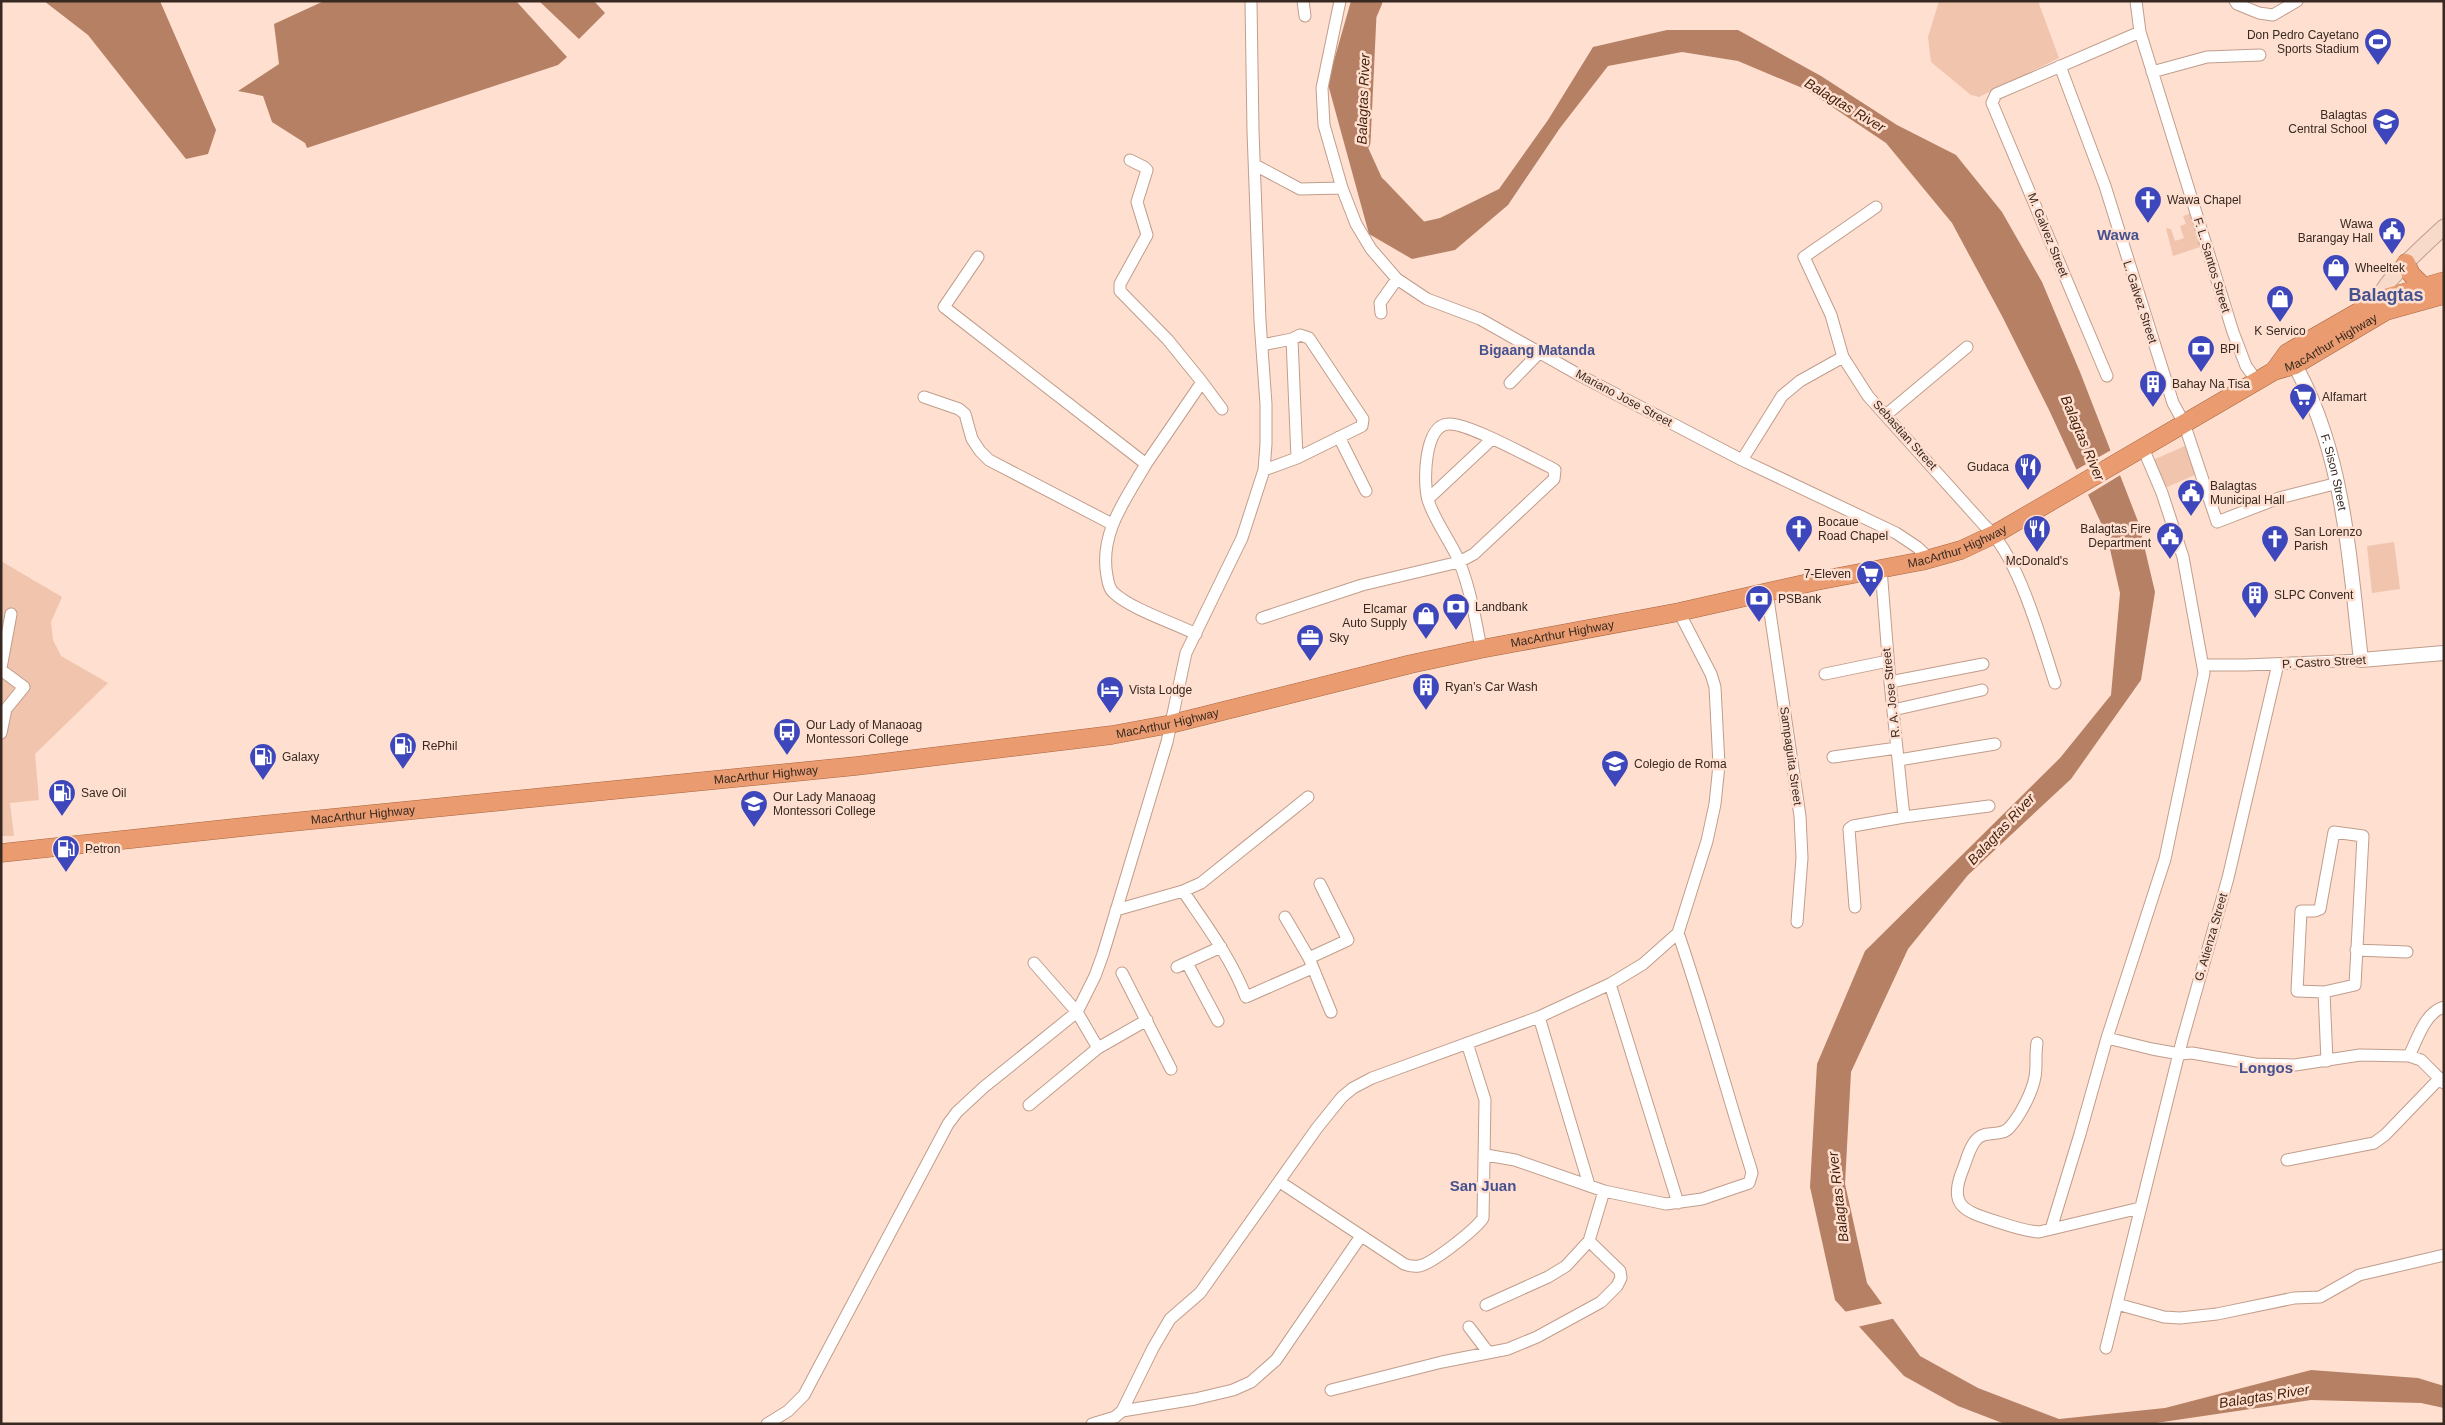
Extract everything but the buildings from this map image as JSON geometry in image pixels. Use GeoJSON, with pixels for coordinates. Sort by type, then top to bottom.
{"type":"FeatureCollection","features":[{"type":"Feature","properties":{"kind":"highway"},"geometry":{"type":"LineString","coordinates":[[2406,263],[2411,274],[2424,286]]}},
{"type":"Feature","properties":{"kind":"highway","name":"MacArthur Highway"},"geometry":{"type":"LineString","coordinates":[[1,853],[300,821],[856,766],[1112,735],[1171,724],[1402,667],[1481,650],[1679,612],[1930,559],[1961,550],[1995,534],[2383,305],[2424,286],[2444,281]]}},
{"type":"Feature","properties":{"kind":"highway","name":"MacArthur Highway"},"geometry":{"type":"LineString","coordinates":[[2383,305],[2444,295]]}},
{"type":"Feature","properties":{"kind":"main road"},"geometry":{"type":"LineString","coordinates":[[2383,305],[2381,293],[2406,263],[2444,227]]}},
{"type":"Feature","properties":{"kind":"street"},"geometry":{"type":"LineString","coordinates":[[767,1424],[788,1411],[804,1395],[948,1124],[957,1112],[984,1087],[1077,1012],[1095,976],[1171,724],[1182,669],[1196,634],[1242,538],[1264,470],[1266,404],[1255,165],[1251,1]]}},
{"type":"Feature","properties":{"kind":"street"},"geometry":{"type":"LineString","coordinates":[[1303,1],[1305,16]]}},
{"type":"Feature","properties":{"kind":"street","name":"Mariano Jose Street"},"geometry":{"type":"LineString","coordinates":[[1340,1],[1324,71],[1322,105],[1324,125],[1342,188],[1361,233],[1371,249],[1397,279],[1427,299],[1480,319],[1590,380],[1742,460],[1896,533],[1930,559]]}},
{"type":"Feature","properties":{"kind":"street","name":"F. L. Santos Street"},"geometry":{"type":"LineString","coordinates":[[2136,1],[2140,32],[2233,332],[2246,366],[2257,380]]}},
{"type":"Feature","properties":{"kind":"street"},"geometry":{"type":"LineString","coordinates":[[2235,1],[2236,4],[2259,13],[2273,15],[2297,1]]}},
{"type":"Feature","properties":{"kind":"street"},"geometry":{"type":"LineString","coordinates":[[2060,66],[2140,32]]}},
{"type":"Feature","properties":{"kind":"street"},"geometry":{"type":"LineString","coordinates":[[2152,72],[2207,57],[2260,55]]}},
{"type":"Feature","properties":{"kind":"street","name":"M. Galvez Street"},"geometry":{"type":"LineString","coordinates":[[2060,66],[1996,94],[1992,103],[2107,376]]}},
{"type":"Feature","properties":{"kind":"street","name":"L. Galvez Street"},"geometry":{"type":"LineString","coordinates":[[2060,66],[2105,186],[2173,403],[2184,423],[2217,522],[2279,498],[2338,483]]}},
{"type":"Feature","properties":{"kind":"street"},"geometry":{"type":"LineString","coordinates":[[1130,160],[1147,170],[1137,202],[1147,236],[1120,284],[1120,291],[1168,340],[1222,409]]}},
{"type":"Feature","properties":{"kind":"street"},"geometry":{"type":"LineString","coordinates":[[1255,165],[1300,189],[1342,188]]}},
{"type":"Feature","properties":{"kind":"street","name":"Sebastian Street"},"geometry":{"type":"LineString","coordinates":[[1876,207],[1804,258],[1831,315],[1843,357],[1868,396],[1887,414],[1984,525],[1995,534],[2008,555],[2036,623],[2055,683]]}},
{"type":"Feature","properties":{"kind":"street"},"geometry":{"type":"LineString","coordinates":[[978,257],[944,308],[1146,464]]}},
{"type":"Feature","properties":{"kind":"street"},"geometry":{"type":"LineString","coordinates":[[1381,313],[1380,303],[1397,279]]}},
{"type":"Feature","properties":{"kind":"street"},"geometry":{"type":"LineString","coordinates":[[1262,345],[1292,340],[1300,336],[1309,338],[1363,419],[1362,426],[1296,458],[1264,470]]}},
{"type":"Feature","properties":{"kind":"street"},"geometry":{"type":"LineString","coordinates":[[1292,340],[1296,458]]}},
{"type":"Feature","properties":{"kind":"street"},"geometry":{"type":"LineString","coordinates":[[1887,414],[1967,348]]}},
{"type":"Feature","properties":{"kind":"street"},"geometry":{"type":"LineString","coordinates":[[1510,383],[1540,352]]}},
{"type":"Feature","properties":{"kind":"street"},"geometry":{"type":"LineString","coordinates":[[1742,460],[1782,396],[1800,382],[1843,357]]}},
{"type":"Feature","properties":{"kind":"street","name":"F. Sison Street"},"geometry":{"type":"LineString","coordinates":[[2291,359],[2316,412],[2338,483],[2361,660]]}},
{"type":"Feature","properties":{"kind":"street"},"geometry":{"type":"LineString","coordinates":[[1196,634],[1137,607],[1113,593],[1109,586],[1104,556],[1112,524],[1146,464],[1202,382]]}},
{"type":"Feature","properties":{"kind":"street"},"geometry":{"type":"LineString","coordinates":[[924,398],[959,409],[965,414],[972,439],[989,460],[1112,524]]}},
{"type":"Feature","properties":{"kind":"street"},"geometry":{"type":"LineString","coordinates":[[1262,618],[1371,582],[1459,562],[1474,554],[1552,482],[1556,474],[1555,470],[1550,467],[1492,439],[1458,425],[1448,423],[1436,429],[1428,451],[1426,475],[1428,500],[1459,562],[1481,650]]}},
{"type":"Feature","properties":{"kind":"street"},"geometry":{"type":"LineString","coordinates":[[1339,437],[1366,490]]}},
{"type":"Feature","properties":{"kind":"street"},"geometry":{"type":"LineString","coordinates":[[1428,500],[1492,439]]}},
{"type":"Feature","properties":{"kind":"street"},"geometry":{"type":"LineString","coordinates":[[2050,1229],[2080,1134],[2107,1038],[2167,852],[2201,689],[2204,665],[2183,557],[2162,493],[2138,451]]}},
{"type":"Feature","properties":{"kind":"street","name":"R. A. Jose Street"},"geometry":{"type":"LineString","coordinates":[[1881,569],[1888,662],[1904,817]]}},
{"type":"Feature","properties":{"kind":"street","name":"Sampaguita Street"},"geometry":{"type":"LineString","coordinates":[[1767,592],[1800,816],[1802,865],[1797,922]]}},
{"type":"Feature","properties":{"kind":"street"},"geometry":{"type":"LineString","coordinates":[[1092,1424],[1115,1417],[1122,1411],[1153,1348],[1170,1319],[1200,1293],[1317,1128],[1353,1088],[1467,1043],[1540,1017],[1610,984],[1643,964],[1678,933],[1708,841],[1715,804],[1719,765],[1715,687],[1711,674],[1679,612]]}},
{"type":"Feature","properties":{"kind":"street"},"geometry":{"type":"LineString","coordinates":[[1,734],[4,707],[24,688],[1,669],[11,614]]}},
{"type":"Feature","properties":{"kind":"street","name":"P. Castro Street"},"geometry":{"type":"LineString","coordinates":[[2204,665],[2361,660],[2444,653]]}},
{"type":"Feature","properties":{"kind":"street"},"geometry":{"type":"LineString","coordinates":[[1824,674],[1888,662]]}},
{"type":"Feature","properties":{"kind":"street"},"geometry":{"type":"LineString","coordinates":[[1890,682],[1983,664]]}},
{"type":"Feature","properties":{"kind":"street","name":"G. Atienza Street"},"geometry":{"type":"LineString","coordinates":[[2106,1348],[2203,960],[2228,878],[2278,664]]}},
{"type":"Feature","properties":{"kind":"street"},"geometry":{"type":"LineString","coordinates":[[1893,710],[1982,690]]}},
{"type":"Feature","properties":{"kind":"street"},"geometry":{"type":"LineString","coordinates":[[1899,760],[1995,744]]}},
{"type":"Feature","properties":{"kind":"street"},"geometry":{"type":"LineString","coordinates":[[1833,757],[1897,748]]}},
{"type":"Feature","properties":{"kind":"street"},"geometry":{"type":"LineString","coordinates":[[1116,910],[1183,891],[1201,883],[1216,873],[1308,797]]}},
{"type":"Feature","properties":{"kind":"street"},"geometry":{"type":"LineString","coordinates":[[1856,907],[1849,829],[1853,826],[1904,817],[1989,806]]}},
{"type":"Feature","properties":{"kind":"street"},"geometry":{"type":"LineString","coordinates":[[2334,832],[2363,836],[2356,950],[2354,985],[2324,992],[2297,991],[2301,910],[2315,912],[2320,908],[2334,832]]}},
{"type":"Feature","properties":{"kind":"street"},"geometry":{"type":"LineString","coordinates":[[1183,891],[1221,947],[1240,980],[1246,997],[1310,963],[1348,940],[1320,884]]}},
{"type":"Feature","properties":{"kind":"street"},"geometry":{"type":"LineString","coordinates":[[1284,917],[1310,963],[1331,1012]]}},
{"type":"Feature","properties":{"kind":"street"},"geometry":{"type":"LineString","coordinates":[[1486,1155],[1515,1160],[1604,1191],[1657,1203],[1678,1203],[1702,1199],[1743,1187],[1749,1183],[1752,1173],[1701,999],[1678,933]]}},
{"type":"Feature","properties":{"kind":"street"},"geometry":{"type":"LineString","coordinates":[[1218,1022],[1182,965],[1221,947]]}},
{"type":"Feature","properties":{"kind":"street"},"geometry":{"type":"LineString","coordinates":[[2356,950],[2406,952]]}},
{"type":"Feature","properties":{"kind":"street"},"geometry":{"type":"LineString","coordinates":[[1034,962],[1077,1012],[1098,1048]]}},
{"type":"Feature","properties":{"kind":"street"},"geometry":{"type":"LineString","coordinates":[[1122,973],[1172,1069]]}},
{"type":"Feature","properties":{"kind":"street"},"geometry":{"type":"LineString","coordinates":[[1610,984],[1678,1203]]}},
{"type":"Feature","properties":{"kind":"street"},"geometry":{"type":"LineString","coordinates":[[2324,992],[2327,1060]]}},
{"type":"Feature","properties":{"kind":"street"},"geometry":{"type":"LineString","coordinates":[[2409,1056],[2426,1022],[2434,1011],[2444,1007]]}},
{"type":"Feature","properties":{"kind":"street"},"geometry":{"type":"LineString","coordinates":[[1540,1017],[1589,1185]]}},
{"type":"Feature","properties":{"kind":"street"},"geometry":{"type":"LineString","coordinates":[[1029,1105],[1098,1048],[1147,1020]]}},
{"type":"Feature","properties":{"kind":"street"},"geometry":{"type":"LineString","coordinates":[[2107,1038],[2180,1054],[2192,1053],[2255,1064],[2295,1065],[2360,1055],[2409,1056],[2421,1060],[2442,1080],[2385,1135],[2374,1143],[2287,1160]]}},
{"type":"Feature","properties":{"kind":"street"},"geometry":{"type":"LineString","coordinates":[[1280,1182],[1404,1264],[1412,1267],[1428,1263],[1477,1227],[1483,1218],[1486,1155],[1485,1100],[1467,1043]]}},
{"type":"Feature","properties":{"kind":"street"},"geometry":{"type":"LineString","coordinates":[[2037,1043],[2035,1076],[2019,1112],[2009,1128],[2003,1132],[1978,1137],[1972,1145],[1957,1189],[1960,1202],[1969,1212],[2028,1231],[2050,1229],[2140,1208]]}},
{"type":"Feature","properties":{"kind":"street"},"geometry":{"type":"LineString","coordinates":[[1486,1304],[1515,1293],[1560,1270],[1589,1241],[1604,1191]]}},
{"type":"Feature","properties":{"kind":"street"},"geometry":{"type":"LineString","coordinates":[[1122,1411],[1194,1399],[1232,1390],[1251,1382],[1276,1360],[1361,1236]]}},
{"type":"Feature","properties":{"kind":"street"},"geometry":{"type":"LineString","coordinates":[[1330,1390],[1488,1352],[1508,1349],[1537,1337],[1601,1302],[1617,1286],[1621,1278],[1620,1271],[1589,1241]]}},
{"type":"Feature","properties":{"kind":"street"},"geometry":{"type":"LineString","coordinates":[[2117,1304],[2164,1318],[2217,1314],[2294,1298],[2320,1297],[2359,1275],[2444,1255]]}},
{"type":"Feature","properties":{"kind":"street"},"geometry":{"type":"LineString","coordinates":[[1469,1327],[1488,1352]]}},
{"type":"Feature","properties":{"kind":"shaded area"},"geometry":{"type":"Polygon","coordinates":[[[1939,1],[2038,1],[2059,58],[1979,97],[1971,95],[1931,62],[1928,37],[1939,1]]]}},
{"type":"Feature","properties":{"kind":"shaded area"},"geometry":{"type":"Polygon","coordinates":[[[2192,213],[2203,246],[2173,256],[2166,228],[2171,229],[2175,241],[2184,238],[2180,226],[2186,224],[2183,216],[2192,213]]]}},
{"type":"Feature","properties":{"kind":"shaded area"},"geometry":{"type":"Polygon","coordinates":[[[2185,446],[2197,474],[2165,488],[2153,460],[2185,446]]]}},
{"type":"Feature","properties":{"kind":"shaded area"},"geometry":{"type":"Polygon","coordinates":[[[2394,542],[2400,589],[2372,593],[2367,546],[2394,542]]]}},
{"type":"Feature","properties":{"kind":"shaded area"},"geometry":{"type":"Polygon","coordinates":[[[1,561],[62,597],[51,622],[53,640],[61,656],[108,683],[35,754],[39,800],[10,803],[14,836],[1,836],[1,561]]]}},
{"type":"Feature","properties":{"kind":"water"},"geometry":{"type":"Polygon","coordinates":[[[44,1],[160,1],[216,130],[208,154],[186,159],[88,35],[44,1]]]}},
{"type":"Feature","properties":{"kind":"water"},"geometry":{"type":"Polygon","coordinates":[[[324,1],[516,1],[567,57],[558,65],[307,148],[305,143],[272,122],[263,96],[238,91],[279,64],[274,24],[324,1]]]}},
{"type":"Feature","properties":{"kind":"water"},"geometry":{"type":"Polygon","coordinates":[[[539,1],[594,1],[605,13],[579,39],[539,1]]]}},
{"type":"Feature","properties":{"kind":"water"},"geometry":{"type":"Polygon","coordinates":[[[1351,1],[1380,1],[1357,84],[1366,143],[1396,209],[1418,223],[1440,218],[1499,189],[1548,120],[1593,47],[1667,30],[1738,30],[1821,76],[1897,125],[1956,155],[2002,212],[2042,282],[2080,372],[2139,524],[2155,592],[2141,680],[2071,779],[1968,875],[1908,949],[1851,1072],[1845,1184],[1867,1283],[1920,1356],[1978,1388],[2059,1419],[2165,1408],[2311,1370],[2418,1378],[2444,1386],[2444,1408],[2421,1403],[2311,1400],[2149,1424],[2005,1424],[1958,1406],[1904,1376],[1835,1300],[1810,1187],[1817,1064],[1865,951],[2060,758],[2111,695],[2120,593],[2107,536],[2050,412],[2002,316],[1952,223],[1886,143],[1807,90],[1738,61],[1682,52],[1608,66],[1560,128],[1508,205],[1455,250],[1412,259],[1369,234],[1329,88],[1329,78],[1351,1]]]}},
{"type":"Feature","properties":{"kind":"pier"},"geometry":{"type":"Polygon","coordinates":[[[2113,449],[2122,474],[2086,496],[2074,471],[2113,449]]]}},
{"type":"Feature","properties":{"kind":"pier"},"geometry":{"type":"Polygon","coordinates":[[[1885,1303],[1896,1318],[1857,1327],[1844,1312],[1885,1303]]]}},
{"type":"Feature","properties":{"kind":"waterway","name":"Balagtas River"},"geometry":{"type":"LineString","coordinates":[[1361,142],[1367,15],[1373,1]]}},
{"type":"Feature","properties":{"kind":"waterway","name":"Balagtas River"},"geometry":{"type":"LineString","coordinates":[[1377,186],[1420,231]]}},
{"type":"Feature","properties":{"kind":"place","name":"Don Pedro Cayetano Sports Stadium"},"geometry":{"type":"Point","coordinates":[2378,66]}},
{"type":"Feature","properties":{"kind":"place","name":"Balagtas Central School"},"geometry":{"type":"Point","coordinates":[2386,146]}},
{"type":"Feature","properties":{"kind":"place","name":"Wawa Chapel"},"geometry":{"type":"Point","coordinates":[2148,224]}},
{"type":"Feature","properties":{"kind":"place","name":"Wawa Barangay Hall"},"geometry":{"type":"Point","coordinates":[2392,255]}},
{"type":"Feature","properties":{"kind":"place","name":"Wheeltek"},"geometry":{"type":"Point","coordinates":[2336,292]}},
{"type":"Feature","properties":{"kind":"place","name":"K Servico"},"geometry":{"type":"Point","coordinates":[2280,323]}},
{"type":"Feature","properties":{"kind":"place","name":"BPI"},"geometry":{"type":"Point","coordinates":[2201,373]}},
{"type":"Feature","properties":{"kind":"place","name":"Bahay Na Tisa"},"geometry":{"type":"Point","coordinates":[2153,408]}},
{"type":"Feature","properties":{"kind":"place","name":"Alfamart"},"geometry":{"type":"Point","coordinates":[2303,421]}},
{"type":"Feature","properties":{"kind":"place","name":"Gudaca"},"geometry":{"type":"Point","coordinates":[2028,491]}},
{"type":"Feature","properties":{"kind":"place","name":"Balagtas Municipal Hall"},"geometry":{"type":"Point","coordinates":[2191,517]}},
{"type":"Feature","properties":{"kind":"place","name":"Bocaue Road Chapel"},"geometry":{"type":"Point","coordinates":[1799,553]}},
{"type":"Feature","properties":{"kind":"place","name":"McDonald's"},"geometry":{"type":"Point","coordinates":[2037,553]}},
{"type":"Feature","properties":{"kind":"place","name":"Balagtas Fire Department"},"geometry":{"type":"Point","coordinates":[2170,560]}},
{"type":"Feature","properties":{"kind":"place","name":"San Lorenzo Parish"},"geometry":{"type":"Point","coordinates":[2275,563]}},
{"type":"Feature","properties":{"kind":"place","name":"7-Eleven"},"geometry":{"type":"Point","coordinates":[1870,598]}},
{"type":"Feature","properties":{"kind":"place","name":"SLPC Convent"},"geometry":{"type":"Point","coordinates":[2255,619]}},
{"type":"Feature","properties":{"kind":"place","name":"PSBank"},"geometry":{"type":"Point","coordinates":[1759,623]}},
{"type":"Feature","properties":{"kind":"place","name":"Landbank"},"geometry":{"type":"Point","coordinates":[1456,631]}},
{"type":"Feature","properties":{"kind":"place","name":"Elcamar Auto Supply"},"geometry":{"type":"Point","coordinates":[1426,640]}},
{"type":"Feature","properties":{"kind":"place","name":"Sky"},"geometry":{"type":"Point","coordinates":[1310,662]}},
{"type":"Feature","properties":{"kind":"place","name":"Ryan’s Car Wash"},"geometry":{"type":"Point","coordinates":[1426,711]}},
{"type":"Feature","properties":{"kind":"place","name":"Vista Lodge"},"geometry":{"type":"Point","coordinates":[1110,714]}},
{"type":"Feature","properties":{"kind":"place","name":"Our Lady of Manaoag Montessori College"},"geometry":{"type":"Point","coordinates":[787,756]}},
{"type":"Feature","properties":{"kind":"place","name":"RePhil"},"geometry":{"type":"Point","coordinates":[403,770]}},
{"type":"Feature","properties":{"kind":"place","name":"Galaxy"},"geometry":{"type":"Point","coordinates":[263,781]}},
{"type":"Feature","properties":{"kind":"place","name":"Colegio de Roma"},"geometry":{"type":"Point","coordinates":[1615,788]}},
{"type":"Feature","properties":{"kind":"place","name":"Save Oil"},"geometry":{"type":"Point","coordinates":[62,817]}},
{"type":"Feature","properties":{"kind":"place","name":"Our Lady Manaoag Montessori College"},"geometry":{"type":"Point","coordinates":[754,828]}},
{"type":"Feature","properties":{"kind":"place","name":"Petron"},"geometry":{"type":"Point","coordinates":[66,873]}},
{"type":"Feature","properties":{"kind":"district","name":"Wawa"},"geometry":{"type":"Point","coordinates":[2118,234]}},
{"type":"Feature","properties":{"kind":"district","name":"Balagtas"},"geometry":{"type":"Point","coordinates":[2386,295]}},
{"type":"Feature","properties":{"kind":"district","name":"Bigaang Matanda"},"geometry":{"type":"Point","coordinates":[1537,350]}},
{"type":"Feature","properties":{"kind":"district","name":"Longos"},"geometry":{"type":"Point","coordinates":[2266,1067]}},
{"type":"Feature","properties":{"kind":"district","name":"San Juan"},"geometry":{"type":"Point","coordinates":[1483,1185]}}]}
